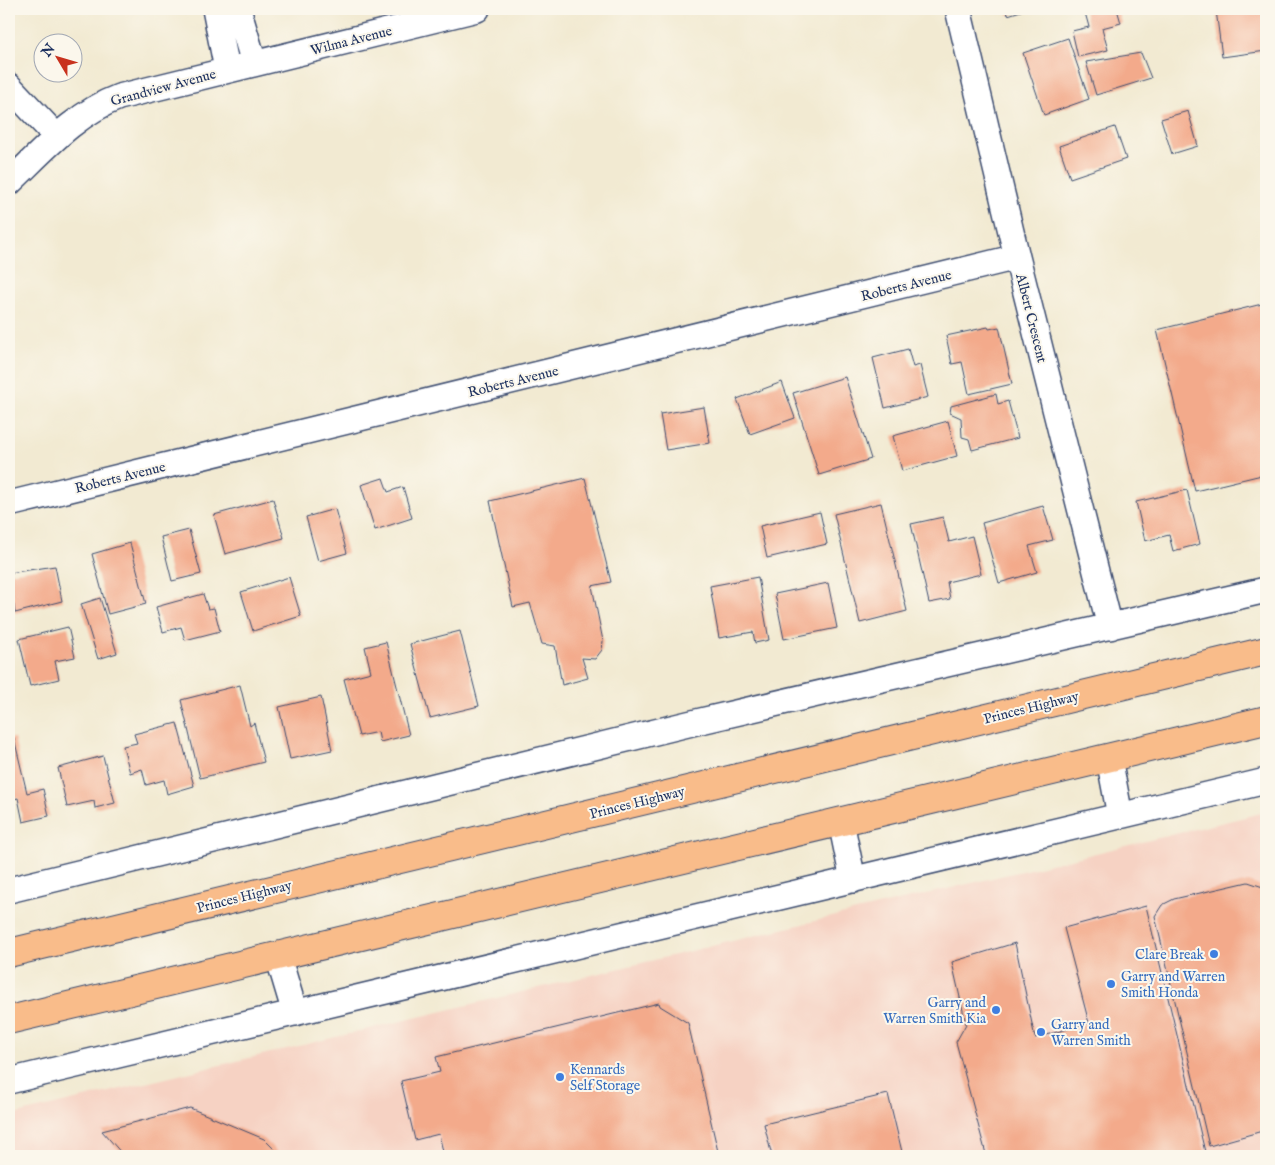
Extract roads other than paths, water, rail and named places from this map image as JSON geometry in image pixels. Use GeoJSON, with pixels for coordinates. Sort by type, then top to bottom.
{"type":"FeatureCollection","features":[{"type":"Feature","properties":{"kind":"highway","name":"Princes Highway"},"geometry":{"type":"LineString","coordinates":[[9,953],[1266,651]]}},
{"type":"Feature","properties":{"kind":"highway"},"geometry":{"type":"LineString","coordinates":[[9,1020],[1266,720]]}},
{"type":"Feature","properties":{"kind":"street","name":"Grandview Avenue"},"geometry":{"type":"LineString","coordinates":[[215,9],[227,69]]}},
{"type":"Feature","properties":{"kind":"street"},"geometry":{"type":"LineString","coordinates":[[238,9],[254,63]]}},
{"type":"Feature","properties":{"kind":"street","name":"Wilma Avenue"},"geometry":{"type":"LineString","coordinates":[[254,63],[477,9]]}},
{"type":"Feature","properties":{"kind":"street","name":"Albert Crescent"},"geometry":{"type":"LineString","coordinates":[[959,14],[1017,258],[1110,627]]}},
{"type":"Feature","properties":{"kind":"street","name":"Grandview Avenue"},"geometry":{"type":"LineString","coordinates":[[9,183],[74,121],[100,104],[119,97],[254,63]]}},
{"type":"Feature","properties":{"kind":"street"},"geometry":{"type":"LineString","coordinates":[[9,86],[57,137]]}},
{"type":"Feature","properties":{"kind":"street","name":"Roberts Avenue"},"geometry":{"type":"LineString","coordinates":[[9,504],[1017,258]]}},
{"type":"Feature","properties":{"kind":"street"},"geometry":{"type":"LineString","coordinates":[[9,890],[688,724],[1266,590]]}},
{"type":"Feature","properties":{"kind":"street"},"geometry":{"type":"LineString","coordinates":[[1109,758],[1120,816]]}},
{"type":"Feature","properties":{"kind":"street"},"geometry":{"type":"LineString","coordinates":[[9,1081],[1266,781]]}},
{"type":"Feature","properties":{"kind":"street"},"geometry":{"type":"LineString","coordinates":[[841,822],[853,880]]}},
{"type":"Feature","properties":{"kind":"street"},"geometry":{"type":"LineString","coordinates":[[278,956],[295,1013]]}},
{"type":"Feature","properties":{"kind":"place","name":"Clare Break"},"geometry":{"type":"Point","coordinates":[1214,954]}},
{"type":"Feature","properties":{"kind":"place","name":"Garry and Warren Smith Honda"},"geometry":{"type":"Point","coordinates":[1111,984]}},
{"type":"Feature","properties":{"kind":"place","name":"Garry and Warren Smith Kia"},"geometry":{"type":"Point","coordinates":[996,1010]}},
{"type":"Feature","properties":{"kind":"place","name":"Garry and Warren Smith"},"geometry":{"type":"Point","coordinates":[1041,1032]}},
{"type":"Feature","properties":{"kind":"place","name":"Kennards Self Storage"},"geometry":{"type":"Point","coordinates":[560,1077]}}]}
